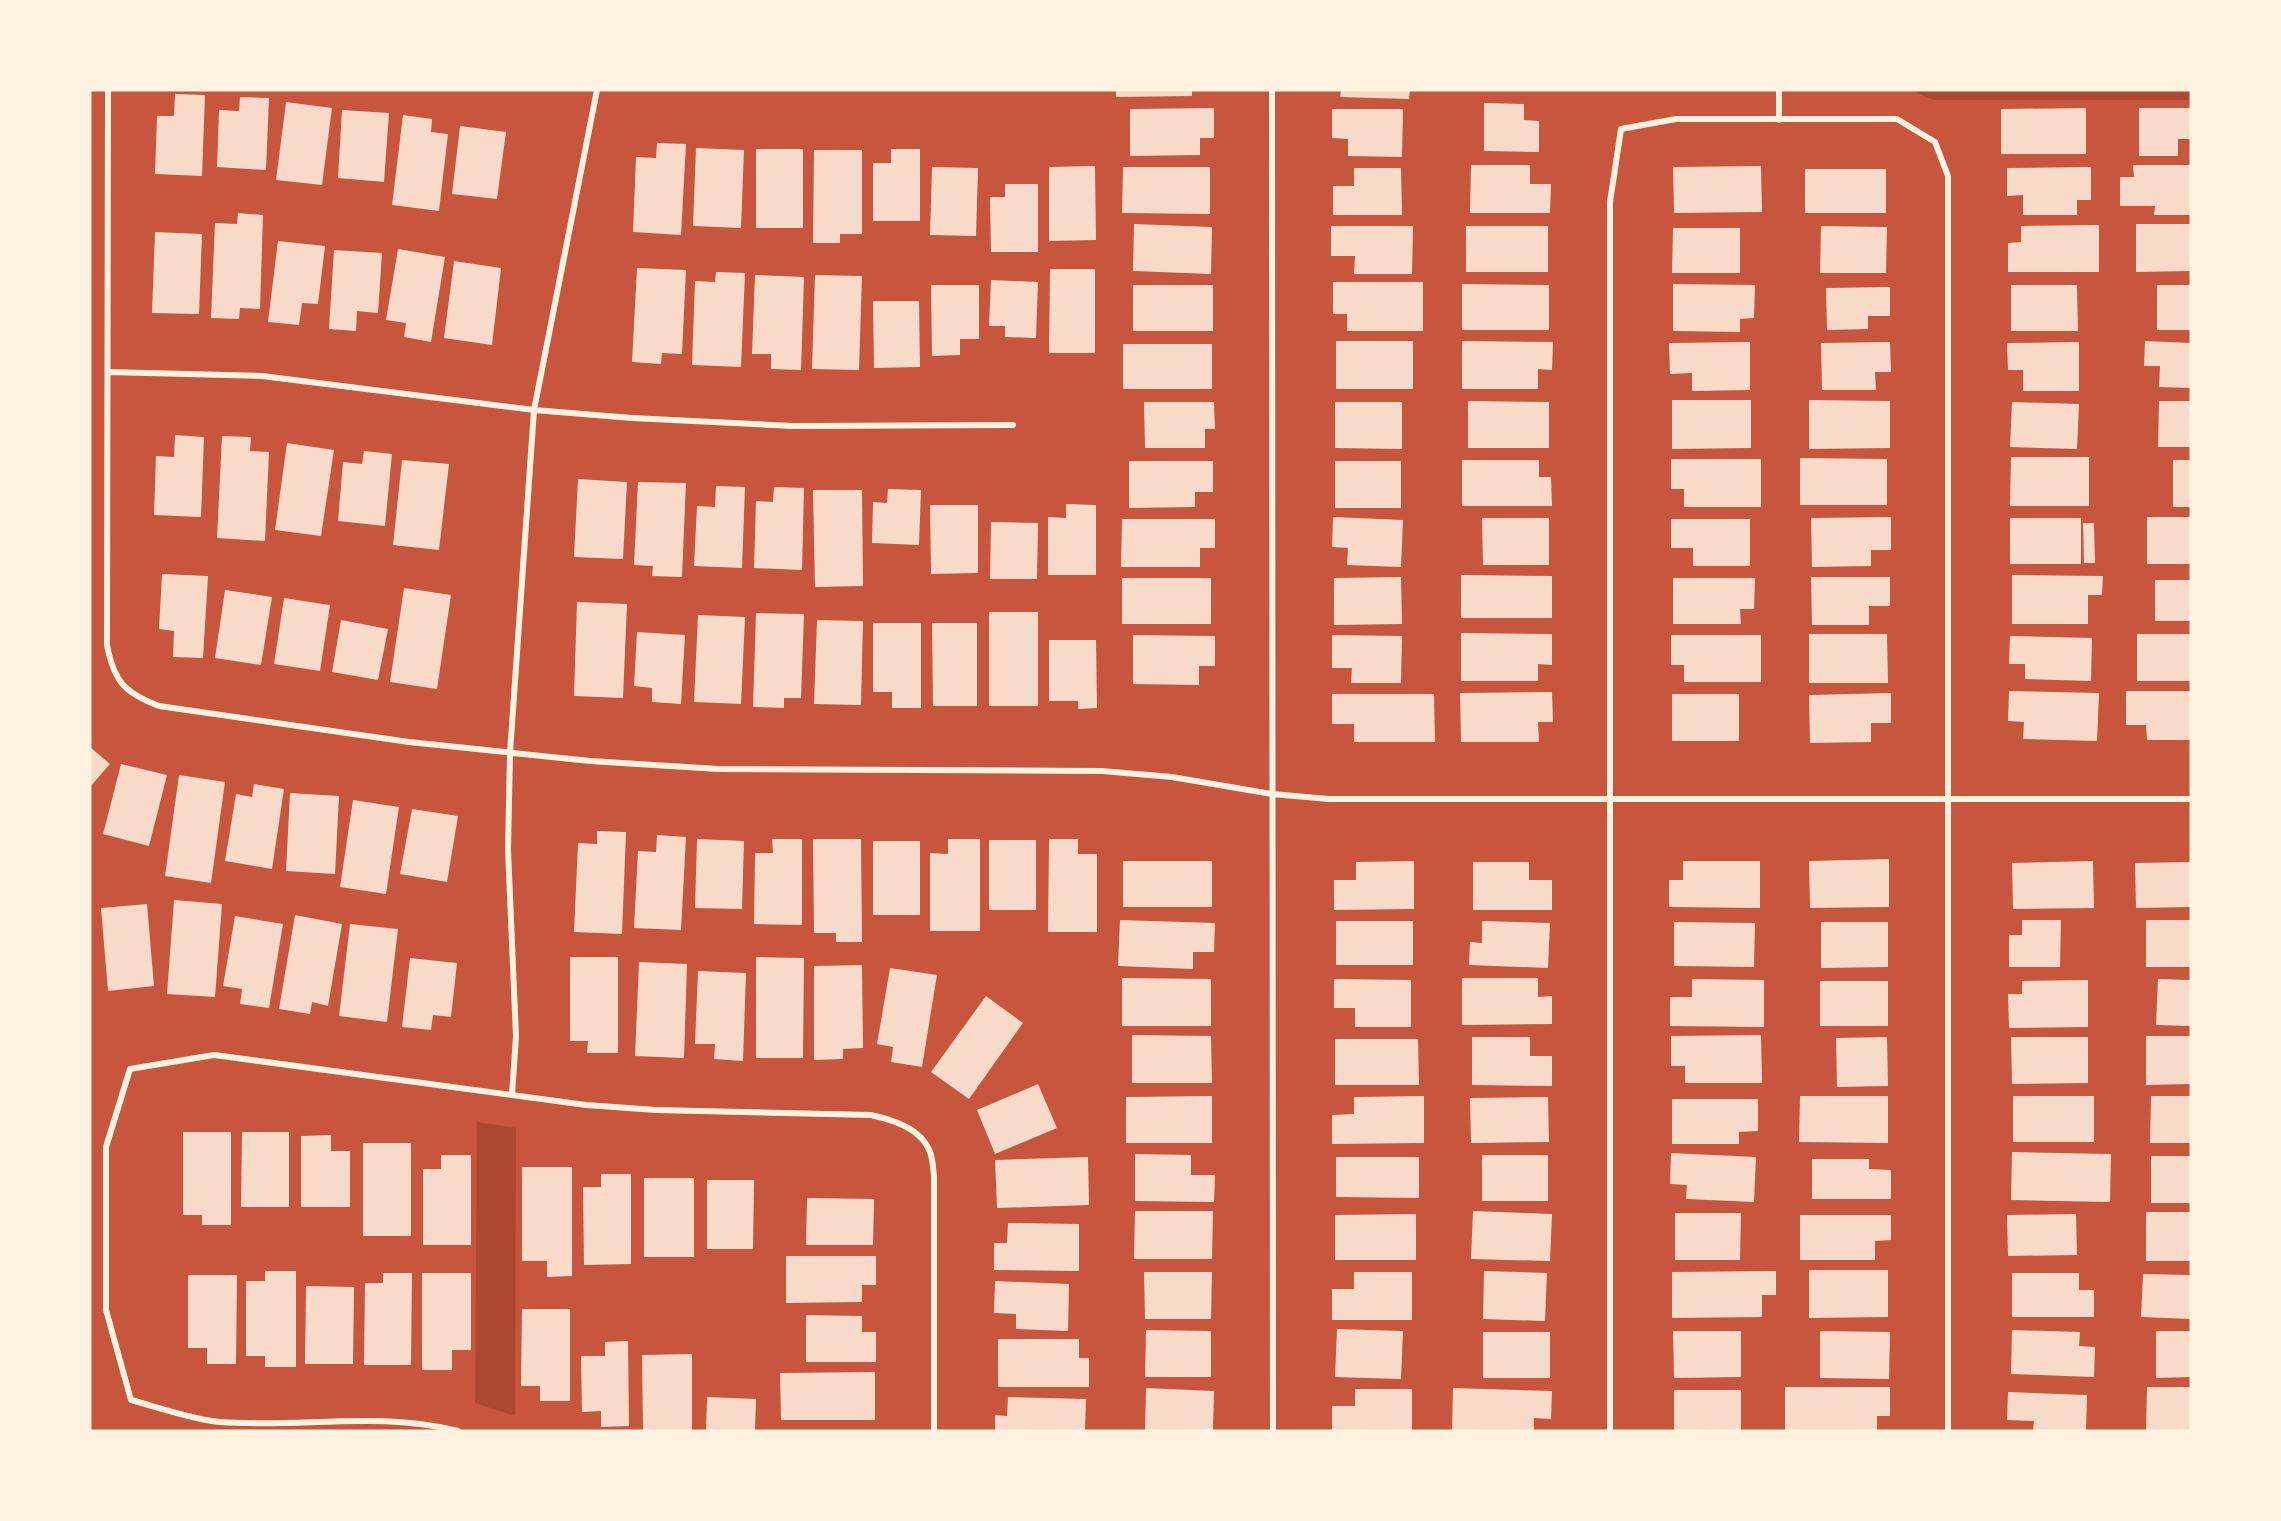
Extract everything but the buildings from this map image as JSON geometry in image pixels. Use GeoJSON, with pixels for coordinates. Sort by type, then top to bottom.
{"type":"FeatureCollection","features":[{"type":"Feature","properties":{"kind":"street"},"geometry":{"type":"LineString","coordinates":[[108,90],[107,645],[111,667],[123,684],[135,697],[159,706],[409,742],[590,760],[718,769],[1102,771],[1172,777],[1272,794],[1329,799],[2191,799]]}},
{"type":"Feature","properties":{"kind":"street"},"geometry":{"type":"LineString","coordinates":[[512,1095],[516,1036],[508,850],[510,753],[534,410],[597,90]]}},
{"type":"Feature","properties":{"kind":"street"},"geometry":{"type":"LineString","coordinates":[[1272,90],[1273,1431]]}},
{"type":"Feature","properties":{"kind":"street"},"geometry":{"type":"LineString","coordinates":[[1779,90],[1779,120]]}},
{"type":"Feature","properties":{"kind":"street"},"geometry":{"type":"LineString","coordinates":[[1610,1431],[1610,202],[1621,129],[1676,119],[1897,120],[1935,142],[1948,176],[1948,1431]]}},
{"type":"Feature","properties":{"kind":"street"},"geometry":{"type":"LineString","coordinates":[[108,372],[262,376],[534,410],[632,418],[793,426],[1013,425]]}},
{"type":"Feature","properties":{"kind":"street"},"geometry":{"type":"LineString","coordinates":[[458,1431],[438,1426],[385,1422],[219,1422],[131,1400],[106,1310],[106,1147],[130,1069],[214,1055],[586,1105],[656,1110],[871,1115],[897,1121],[918,1134],[930,1152],[934,1176],[934,1431]]}},
{"type":"Feature","properties":{"kind":"shaded area"},"geometry":{"type":"Polygon","coordinates":[[[1911,90],[2191,90],[2191,100],[1933,100],[1911,90]]]}},
{"type":"Feature","properties":{"kind":"shaded area"},"geometry":{"type":"Polygon","coordinates":[[[477,1122],[516,1128],[515,1416],[475,1403],[477,1122]]]}}]}
